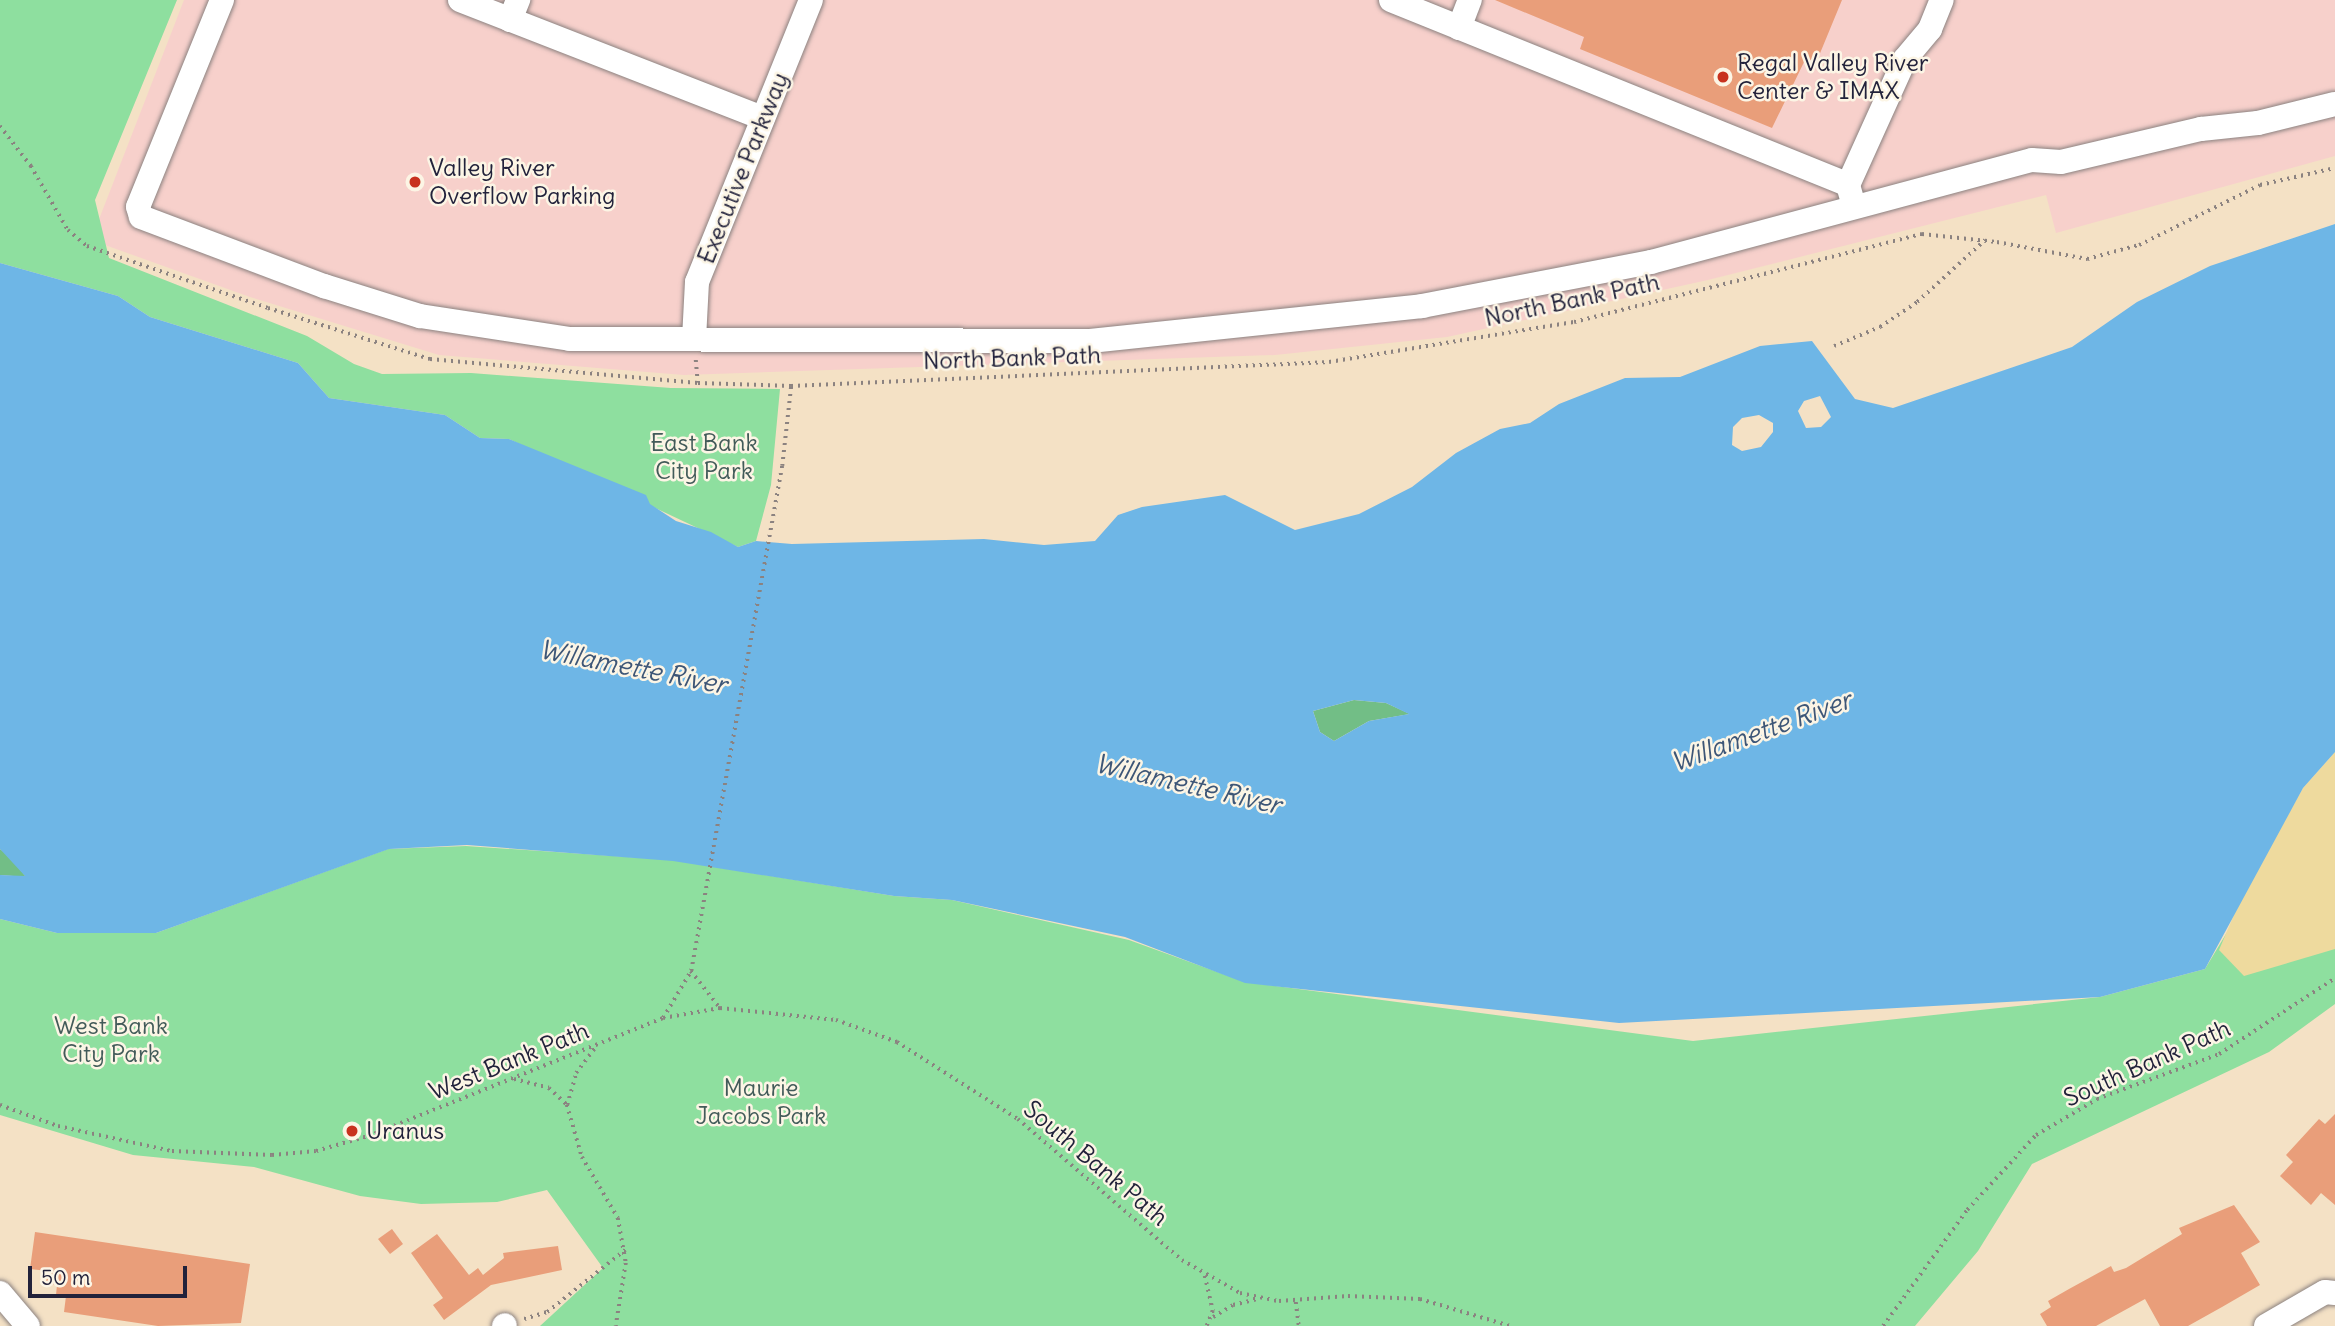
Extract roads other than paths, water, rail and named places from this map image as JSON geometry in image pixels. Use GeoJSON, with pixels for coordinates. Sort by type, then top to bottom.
{"type":"FeatureCollection","features":[{"type":"Feature","properties":{"kind":"lane"},"geometry":{"type":"LineString","coordinates":[[222,0],[138,208],[144,219],[324,286],[420,316],[570,339],[1090,341],[1368,313],[1651,262],[1851,196],[2032,160],[2061,162],[2201,129],[2258,123],[2335,104]]}},
{"type":"Feature","properties":{"kind":"lane"},"geometry":{"type":"LineString","coordinates":[[460,0],[514,10],[763,118]]}},
{"type":"Feature","properties":{"kind":"lane","name":"Executive Parkway"},"geometry":{"type":"LineString","coordinates":[[694,340],[694,291],[811,0]]}},
{"type":"Feature","properties":{"kind":"lane"},"geometry":{"type":"LineString","coordinates":[[1391,0],[1851,196]]}},
{"type":"Feature","properties":{"kind":"lane"},"geometry":{"type":"LineString","coordinates":[[1459,28],[1470,0]]}},
{"type":"Feature","properties":{"kind":"lane"},"geometry":{"type":"LineString","coordinates":[[1851,196],[1905,59],[1930,29],[1942,0]]}},
{"type":"Feature","properties":{"kind":"lane"},"geometry":{"type":"LineString","coordinates":[[2266,1326],[2325,1292],[2335,1293]]}},
{"type":"Feature","properties":{"kind":"lane"},"geometry":{"type":"LineString","coordinates":[[0,1293],[28,1326]]}},
{"type":"Feature","properties":{"kind":"water","name":"Willamette River"},"geometry":{"type":"Polygon","coordinates":[[[2335,224],[2335,752],[2303,788],[2205,969],[2100,997],[1619,1023],[1245,983],[1125,937],[952,900],[894,896],[673,861],[467,845],[389,849],[156,933],[57,933],[0,919],[0,875],[25,876],[0,849],[0,263],[118,296],[150,317],[298,363],[329,398],[445,415],[480,438],[509,439],[646,495],[650,504],[676,521],[711,532],[738,547],[756,541],[792,544],[984,539],[1044,545],[1095,541],[1118,515],[1142,507],[1225,495],[1295,530],[1359,514],[1412,487],[1456,453],[1500,429],[1530,423],[1559,404],[1625,378],[1680,377],[1760,346],[1812,341],[1855,399],[1893,408],[2072,347],[2137,302],[2210,266],[2335,224]],[[1820,396],[1804,401],[1798,411],[1806,428],[1821,427],[1831,417],[1820,396]],[[1759,415],[1742,418],[1733,427],[1732,445],[1742,451],[1761,447],[1773,432],[1773,423],[1759,415]],[[1354,700],[1313,711],[1320,732],[1334,741],[1369,721],[1409,714],[1386,703],[1354,700]]]}},
{"type":"Feature","properties":{"kind":"place","name":"Regal Valley River Center & IMAX"},"geometry":{"type":"Point","coordinates":[1723,77]}},
{"type":"Feature","properties":{"kind":"place","name":"Valley River Overflow Parking"},"geometry":{"type":"Point","coordinates":[415,182]}},
{"type":"Feature","properties":{"kind":"place","name":"Uranus"},"geometry":{"type":"Point","coordinates":[352,1131]}},
{"type":"Feature","properties":{"kind":"park label","name":"East Bank City Park"},"geometry":{"type":"Point","coordinates":[704,457]}},
{"type":"Feature","properties":{"kind":"park label","name":"West Bank City Park"},"geometry":{"type":"Point","coordinates":[111,1040]}},
{"type":"Feature","properties":{"kind":"park label","name":"Maurie Jacobs Park"},"geometry":{"type":"Point","coordinates":[761,1102]}}]}
